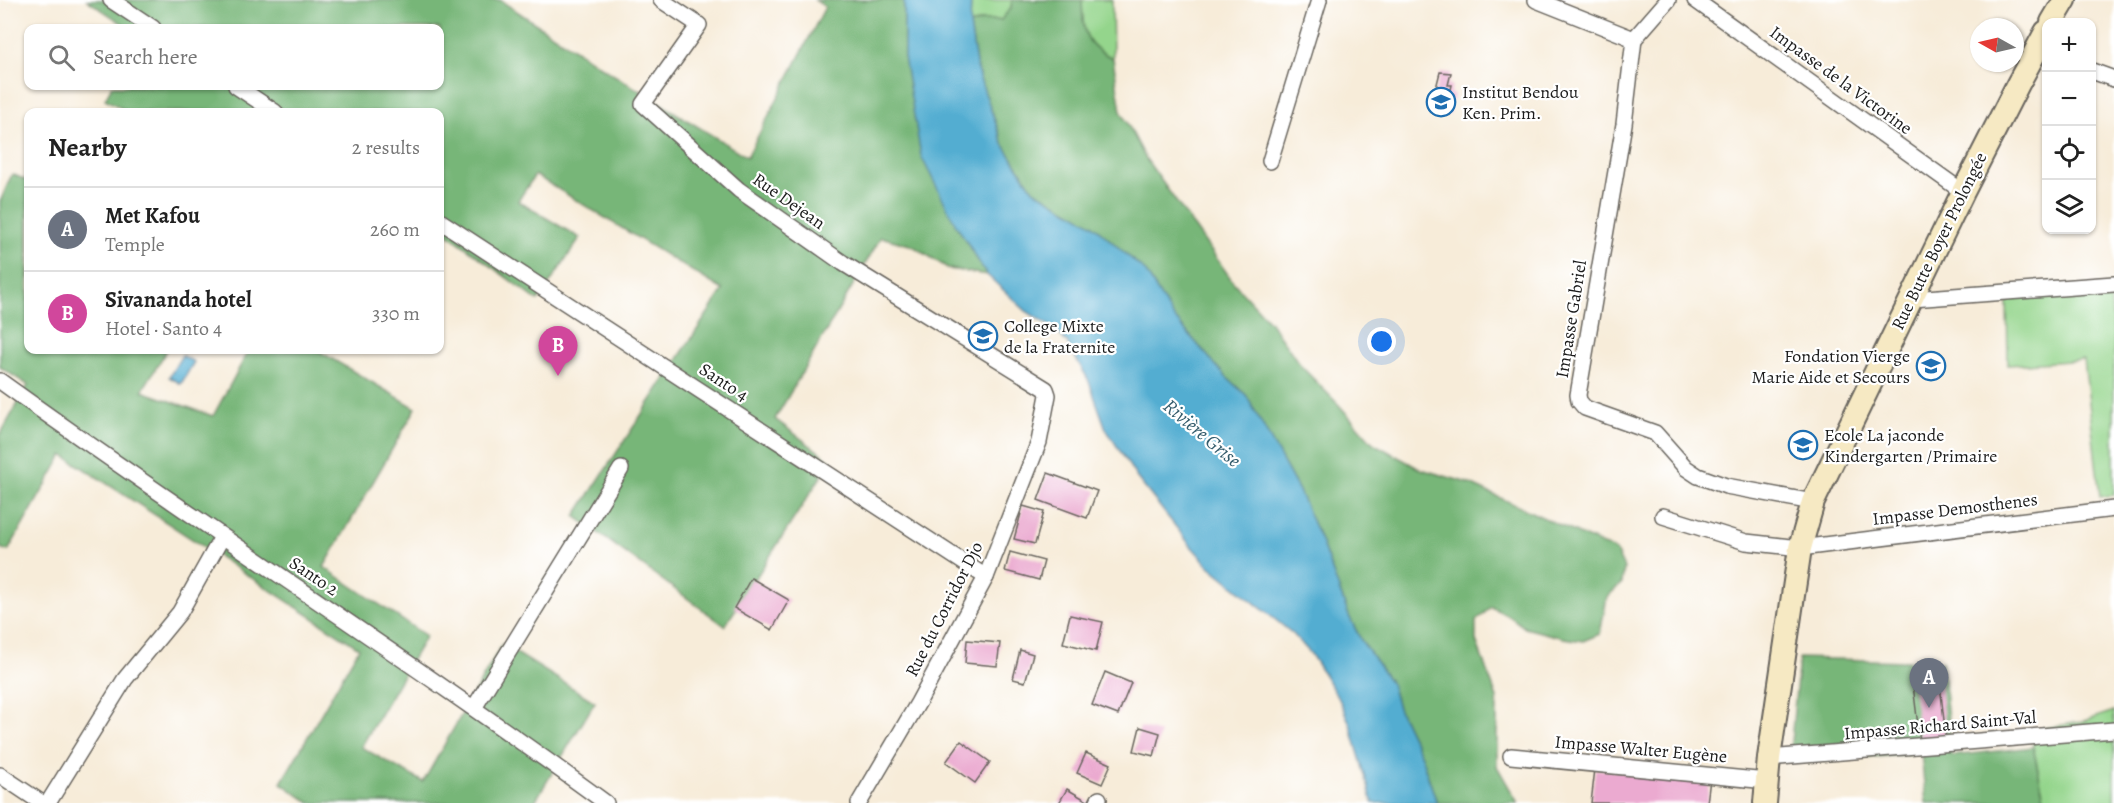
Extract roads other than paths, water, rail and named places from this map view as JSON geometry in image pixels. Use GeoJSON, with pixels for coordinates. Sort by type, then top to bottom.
{"type":"FeatureCollection","features":[{"type":"Feature","properties":{"kind":"street"},"geometry":{"type":"LineString","coordinates":[[111,0],[147,24]]}},
{"type":"Feature","properties":{"kind":"street","name":"Rue Dejean"},"geometry":{"type":"LineString","coordinates":[[661,0],[699,25],[643,104],[739,190],[843,263],[1046,389]]}},
{"type":"Feature","properties":{"kind":"street"},"geometry":{"type":"LineString","coordinates":[[1270,161],[1319,0]]}},
{"type":"Feature","properties":{"kind":"street"},"geometry":{"type":"LineString","coordinates":[[1536,0],[1634,39],[1668,0]]}},
{"type":"Feature","properties":{"kind":"street","name":"Impasse de la Victorine"},"geometry":{"type":"LineString","coordinates":[[1695,0],[1963,192]]}},
{"type":"Feature","properties":{"kind":"street"},"geometry":{"type":"LineString","coordinates":[[2054,18],[2065,0]]}},
{"type":"Feature","properties":{"kind":"street","name":"Impasse Gabriel"},"geometry":{"type":"LineString","coordinates":[[1634,39],[1624,124],[1604,231],[1599,277],[1578,395],[1581,405],[1655,433],[1686,468],[1698,476],[1726,486],[1813,502]]}},
{"type":"Feature","properties":{"kind":"street","name":"Rue Butte Boyer Prolongée"},"geometry":{"type":"LineString","coordinates":[[1767,781],[1800,548],[1813,502],[1963,192],[2042,47]]}},
{"type":"Feature","properties":{"kind":"street"},"geometry":{"type":"LineString","coordinates":[[2094,72],[2114,79]]}},
{"type":"Feature","properties":{"kind":"street"},"geometry":{"type":"LineString","coordinates":[[242,90],[270,108]]}},
{"type":"Feature","properties":{"kind":"street","name":"Santo 4"},"geometry":{"type":"LineString","coordinates":[[444,224],[986,577]]}},
{"type":"Feature","properties":{"kind":"street"},"geometry":{"type":"LineString","coordinates":[[1912,299],[2114,284]]}},
{"type":"Feature","properties":{"kind":"street","name":"Santo 2"},"geometry":{"type":"LineString","coordinates":[[0,381],[104,456],[474,708],[606,803]]}},
{"type":"Feature","properties":{"kind":"street","name":"Rue du Corridor Djo"},"geometry":{"type":"LineString","coordinates":[[860,803],[918,703],[986,577],[1039,442],[1048,395],[1046,389]]}},
{"type":"Feature","properties":{"kind":"street"},"geometry":{"type":"LineString","coordinates":[[474,708],[621,470]]}},
{"type":"Feature","properties":{"kind":"street","name":"Impasse Demosthenes"},"geometry":{"type":"LineString","coordinates":[[1663,516],[1746,542],[1800,548],[2114,508]]}},
{"type":"Feature","properties":{"kind":"street"},"geometry":{"type":"LineString","coordinates":[[48,803],[125,678],[180,612],[222,537]]}},
{"type":"Feature","properties":{"kind":"street","name":"Impasse Richard Saint-Val"},"geometry":{"type":"LineString","coordinates":[[1767,781],[2114,730]]}},
{"type":"Feature","properties":{"kind":"street","name":"Impasse Walter Eugène"},"geometry":{"type":"LineString","coordinates":[[1511,756],[1767,781]]}},
{"type":"Feature","properties":{"kind":"street"},"geometry":{"type":"LineString","coordinates":[[0,775],[42,803]]}},
{"type":"Feature","properties":{"kind":"water","name":"Rivière Grise"},"geometry":{"type":"Polygon","coordinates":[[[904,0],[971,0],[970,25],[977,70],[1003,144],[1033,190],[1092,224],[1145,271],[1172,315],[1226,377],[1246,395],[1299,491],[1321,541],[1349,616],[1361,640],[1391,683],[1398,708],[1421,756],[1437,803],[1373,803],[1350,724],[1339,699],[1311,654],[1293,634],[1209,566],[1191,546],[1137,478],[1106,429],[1088,379],[1067,343],[1056,330],[1026,311],[987,275],[955,223],[921,156],[904,57],[904,0]]]}},
{"type":"Feature","properties":{"kind":"water"},"geometry":{"type":"Polygon","coordinates":[[[182,355],[194,362],[181,384],[169,377],[182,355]]]}},
{"type":"Feature","properties":{"kind":"place","name":"Institut Bendou Ken. Prim."},"geometry":{"type":"Point","coordinates":[1441,102]}},
{"type":"Feature","properties":{"kind":"place","name":"College Mixte de la Fraternite"},"geometry":{"type":"Point","coordinates":[983,336]}},
{"type":"Feature","properties":{"kind":"place","name":"Fondation Vierge Marie Aide et Secours"},"geometry":{"type":"Point","coordinates":[1931,366]}},
{"type":"Feature","properties":{"kind":"place","name":"Sivananda hotel"},"geometry":{"type":"Point","coordinates":[558,376]}},
{"type":"Feature","properties":{"kind":"place","name":"Ecole La jaconde Kindergarten /Primaire"},"geometry":{"type":"Point","coordinates":[1803,445]}},
{"type":"Feature","properties":{"kind":"place","name":"Met Kafou"},"geometry":{"type":"Point","coordinates":[1929,708]}}]}
